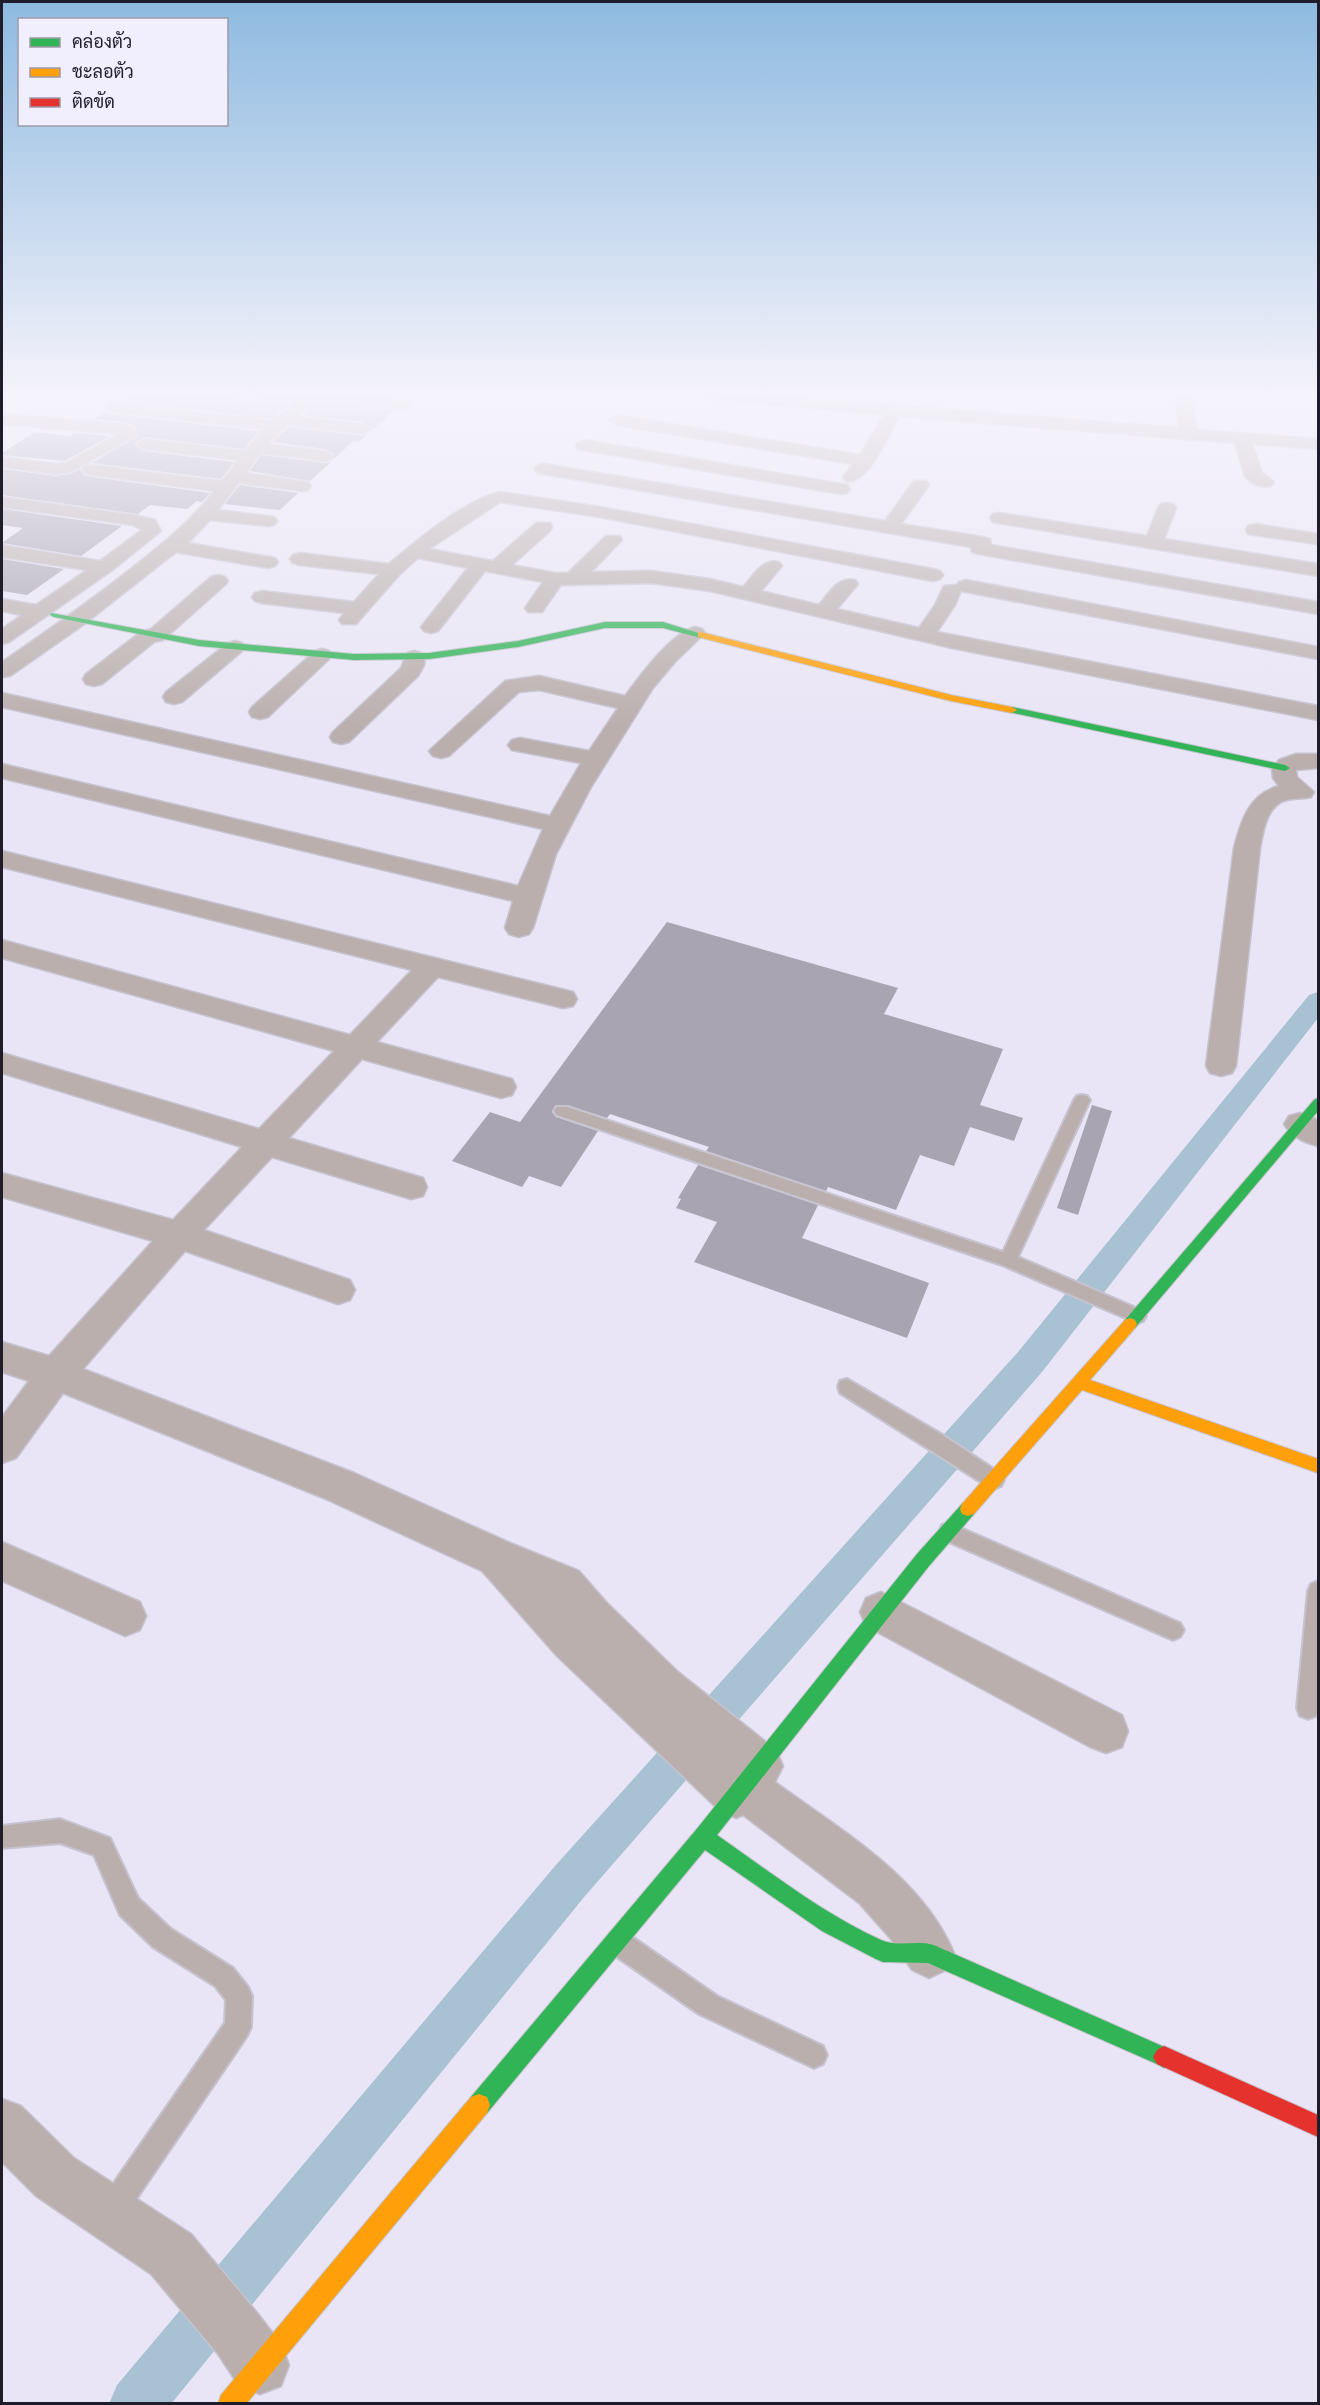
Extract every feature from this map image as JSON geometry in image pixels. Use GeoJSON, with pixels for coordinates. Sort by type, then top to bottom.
{"type":"FeatureCollection","features":[{"type":"Feature","properties":{"kind":"street"},"geometry":{"type":"LineString","coordinates":[[2,638],[47,613],[152,531],[149,524],[135,520],[19,504]]}},
{"type":"Feature","properties":{"kind":"street"},"geometry":{"type":"LineString","coordinates":[[78,504],[169,518],[268,521]]}},
{"type":"Feature","properties":{"kind":"street"},"geometry":{"type":"LineString","coordinates":[[2,671],[76,621],[173,546],[213,504]]}},
{"type":"Feature","properties":{"kind":"street"},"geometry":{"type":"LineString","coordinates":[[262,597],[354,615],[393,570],[484,504]]}},
{"type":"Feature","properties":{"kind":"street"},"geometry":{"type":"LineString","coordinates":[[548,504],[933,575],[928,580],[933,586],[966,567],[1102,570],[1318,608]]}},
{"type":"Feature","properties":{"kind":"street"},"geometry":{"type":"LineString","coordinates":[[600,512],[610,504]]}},
{"type":"Feature","properties":{"kind":"street"},"geometry":{"type":"LineString","coordinates":[[748,504],[889,528],[966,567],[1080,610],[1318,653]]}},
{"type":"Feature","properties":{"kind":"street"},"geometry":{"type":"LineString","coordinates":[[822,517],[831,504]]}},
{"type":"Feature","properties":{"kind":"street"},"geometry":{"type":"LineString","coordinates":[[889,528],[906,504]]}},
{"type":"Feature","properties":{"kind":"street"},"geometry":{"type":"LineString","coordinates":[[924,636],[1006,504]]}},
{"type":"Feature","properties":{"kind":"street"},"geometry":{"type":"LineString","coordinates":[[1153,544],[1167,508]]}},
{"type":"Feature","properties":{"kind":"street"},"geometry":{"type":"LineString","coordinates":[[1076,530],[1084,512]]}},
{"type":"Feature","properties":{"kind":"street"},"geometry":{"type":"LineString","coordinates":[[999,518],[1318,570]]}},
{"type":"Feature","properties":{"kind":"street"},"geometry":{"type":"LineString","coordinates":[[1204,633],[1217,591],[1258,522],[1318,539]]}},
{"type":"Feature","properties":{"kind":"street"},"geometry":{"type":"LineString","coordinates":[[431,627],[488,566],[543,527]]}},
{"type":"Feature","properties":{"kind":"street"},"geometry":{"type":"LineString","coordinates":[[1080,610],[1119,537]]}},
{"type":"Feature","properties":{"kind":"street"},"geometry":{"type":"LineString","coordinates":[[535,608],[563,580],[613,540]]}},
{"type":"Feature","properties":{"kind":"street"},"geometry":{"type":"LineString","coordinates":[[173,546],[268,562]]}},
{"type":"Feature","properties":{"kind":"street"},"geometry":{"type":"LineString","coordinates":[[2,551],[104,567]]}},
{"type":"Feature","properties":{"kind":"street"},"geometry":{"type":"LineString","coordinates":[[415,552],[563,580],[670,572],[710,585],[924,636],[1318,713]]}},
{"type":"Feature","properties":{"kind":"street"},"geometry":{"type":"LineString","coordinates":[[300,559],[393,570]]}},
{"type":"Feature","properties":{"kind":"street"},"geometry":{"type":"LineString","coordinates":[[748,593],[772,566]]}},
{"type":"Feature","properties":{"kind":"street"},"geometry":{"type":"LineString","coordinates":[[94,679],[153,636],[218,581]]}},
{"type":"Feature","properties":{"kind":"street"},"geometry":{"type":"LineString","coordinates":[[824,612],[848,584]]}},
{"type":"Feature","properties":{"kind":"street"},"geometry":{"type":"LineString","coordinates":[[2,605],[153,636],[322,655],[414,657],[518,644],[605,625],[649,624],[676,627],[951,698],[1166,741],[1285,768]]}},
{"type":"Feature","properties":{"kind":"street"},"geometry":{"type":"LineString","coordinates":[[519,928],[526,896],[555,825],[630,704],[658,666],[695,633]]}},
{"type":"Feature","properties":{"kind":"street"},"geometry":{"type":"LineString","coordinates":[[174,697],[235,647]]}},
{"type":"Feature","properties":{"kind":"street"},"geometry":{"type":"LineString","coordinates":[[260,712],[322,655]]}},
{"type":"Feature","properties":{"kind":"street"},"geometry":{"type":"LineString","coordinates":[[342,737],[410,671],[414,657]]}},
{"type":"Feature","properties":{"kind":"street"},"geometry":{"type":"LineString","coordinates":[[441,752],[513,686],[519,684],[539,683],[630,704]]}},
{"type":"Feature","properties":{"kind":"street"},"geometry":{"type":"LineString","coordinates":[[2,700],[555,825]]}},
{"type":"Feature","properties":{"kind":"street"},"geometry":{"type":"LineString","coordinates":[[520,745],[596,759]]}},
{"type":"Feature","properties":{"kind":"street"},"geometry":{"type":"LineString","coordinates":[[1309,794],[1284,779],[1282,773],[1292,762],[1318,761]]}},
{"type":"Feature","properties":{"kind":"street"},"geometry":{"type":"LineString","coordinates":[[2,771],[526,896]]}},
{"type":"Feature","properties":{"kind":"street"},"geometry":{"type":"LineString","coordinates":[[1221,1066],[1252,824],[1262,806],[1275,794],[1309,794]]}},
{"type":"Feature","properties":{"kind":"street"},"geometry":{"type":"LineString","coordinates":[[2,859],[562,999]]}},
{"type":"Feature","properties":{"kind":"street"},"geometry":{"type":"LineString","coordinates":[[2,949],[501,1087]]}},
{"type":"Feature","properties":{"kind":"street"},"geometry":{"type":"LineString","coordinates":[[2,1446],[56,1374],[179,1235],[432,966]]}},
{"type":"Feature","properties":{"kind":"street"},"geometry":{"type":"LineString","coordinates":[[2,1063],[411,1187]]}},
{"type":"Feature","properties":{"kind":"street"},"geometry":{"type":"LineString","coordinates":[[2,2125],[55,2177],[171,2254],[243,2368],[615,1941],[703,1836],[736,1772],[881,1612],[1137,1316],[1315,1115]]}},
{"type":"Feature","properties":{"kind":"street"},"geometry":{"type":"LineString","coordinates":[[2,1185],[179,1235],[338,1290]]}},
{"type":"Feature","properties":{"kind":"street"},"geometry":{"type":"LineString","coordinates":[[2,1357],[56,1374],[340,1486],[495,1557],[564,1634],[651,1696],[736,1772],[876,1886],[908,1922],[929,1953]]}},
{"type":"Feature","properties":{"kind":"street"},"geometry":{"type":"LineString","coordinates":[[1080,1383],[1318,1466]]}},
{"type":"Feature","properties":{"kind":"street"},"geometry":{"type":"LineString","coordinates":[[2,1561],[125,1616]]}},
{"type":"Feature","properties":{"kind":"street"},"geometry":{"type":"LineString","coordinates":[[881,1612],[1106,1731]]}},
{"type":"Feature","properties":{"kind":"street"},"geometry":{"type":"LineString","coordinates":[[703,1836],[828,1924],[883,1952],[929,1953],[1318,2126]]}},
{"type":"Feature","properties":{"kind":"lane"},"geometry":{"type":"LineString","coordinates":[[1008,1260],[1082,1100]]}},
{"type":"Feature","properties":{"kind":"lane"},"geometry":{"type":"LineString","coordinates":[[562,1111],[1008,1260],[1137,1316]]}},
{"type":"Feature","properties":{"kind":"lane"},"geometry":{"type":"LineString","coordinates":[[847,1387],[994,1480]]}},
{"type":"Feature","properties":{"kind":"lane"},"geometry":{"type":"LineString","coordinates":[[949,1532],[1173,1630]]}},
{"type":"Feature","properties":{"kind":"lane"},"geometry":{"type":"LineString","coordinates":[[1308,1708],[1318,1591]]}},
{"type":"Feature","properties":{"kind":"lane"},"geometry":{"type":"LineString","coordinates":[[2,1836],[60,1831],[102,1846],[129,1906],[162,1938],[224,1977],[238,1996],[238,2027],[109,2214]]}},
{"type":"Feature","properties":{"kind":"lane"},"geometry":{"type":"LineString","coordinates":[[615,1941],[708,2005],[814,2055]]}},
{"type":"Feature","properties":{"kind":"building"},"geometry":{"type":"Polygon","coordinates":[[[68,504],[193,504],[187,509],[150,505],[138,514],[68,504]]]}},
{"type":"Feature","properties":{"kind":"building"},"geometry":{"type":"Polygon","coordinates":[[[227,504],[286,504],[280,510],[227,504]]]}},
{"type":"Feature","properties":{"kind":"building"},"geometry":{"type":"Polygon","coordinates":[[[2,509],[122,526],[81,556],[2,543],[23,528],[2,525],[2,509]]]}},
{"type":"Feature","properties":{"kind":"building"},"geometry":{"type":"Polygon","coordinates":[[[2,559],[64,569],[27,595],[2,591],[2,559]]]}},
{"type":"Feature","properties":{"kind":"building"},"geometry":{"type":"Polygon","coordinates":[[[667,922],[898,988],[884,1014],[1003,1049],[980,1105],[1023,1118],[1014,1141],[970,1127],[954,1166],[920,1155],[896,1210],[828,1187],[826,1191],[706,1151],[709,1147],[610,1114],[607,1118],[567,1105],[555,1106],[552,1112],[556,1117],[598,1131],[561,1187],[529,1176],[522,1187],[452,1161],[490,1112],[520,1122],[667,922]]]}},
{"type":"Feature","properties":{"kind":"building"},"geometry":{"type":"Polygon","coordinates":[[[1092,1105],[1112,1111],[1078,1215],[1057,1208],[1092,1105]]]}},
{"type":"Feature","properties":{"kind":"building"},"geometry":{"type":"Polygon","coordinates":[[[698,1165],[818,1205],[802,1238],[929,1283],[907,1338],[694,1262],[717,1222],[676,1208],[681,1199],[678,1198],[698,1165]]]}},
{"type":"Feature","properties":{"kind":"waterway"},"geometry":{"type":"LineString","coordinates":[[136,2404],[570,1881],[1030,1362],[1318,1001]]}},
{"type":"Feature","properties":{"kind":"traffic: fast"},"geometry":{"type":"LineString","coordinates":[[54,615],[199,643],[354,657],[429,656],[518,644],[605,625],[663,625],[701,635]]}},
{"type":"Feature","properties":{"kind":"traffic: fast"},"geometry":{"type":"LineString","coordinates":[[1012,710],[1285,768]]}},
{"type":"Feature","properties":{"kind":"traffic: fast"},"geometry":{"type":"LineString","coordinates":[[1130,1324],[1318,1103]]}},
{"type":"Feature","properties":{"kind":"traffic: fast"},"geometry":{"type":"LineString","coordinates":[[479,2105],[703,1837],[923,1560],[968,1509]]}},
{"type":"Feature","properties":{"kind":"traffic: fast"},"geometry":{"type":"LineString","coordinates":[[703,1837],[829,1924],[883,1952],[929,1953],[1164,2057]]}},
{"type":"Feature","properties":{"kind":"traffic: slow"},"geometry":{"type":"LineString","coordinates":[[701,635],[951,698],[1012,710]]}},
{"type":"Feature","properties":{"kind":"traffic: slow"},"geometry":{"type":"LineString","coordinates":[[968,1509],[1130,1324]]}},
{"type":"Feature","properties":{"kind":"traffic: slow"},"geometry":{"type":"LineString","coordinates":[[1080,1383],[1318,1466]]}},
{"type":"Feature","properties":{"kind":"traffic: slow"},"geometry":{"type":"LineString","coordinates":[[230,2404],[479,2105]]}},
{"type":"Feature","properties":{"kind":"traffic: jam"},"geometry":{"type":"LineString","coordinates":[[1164,2057],[1318,2126]]}}]}
